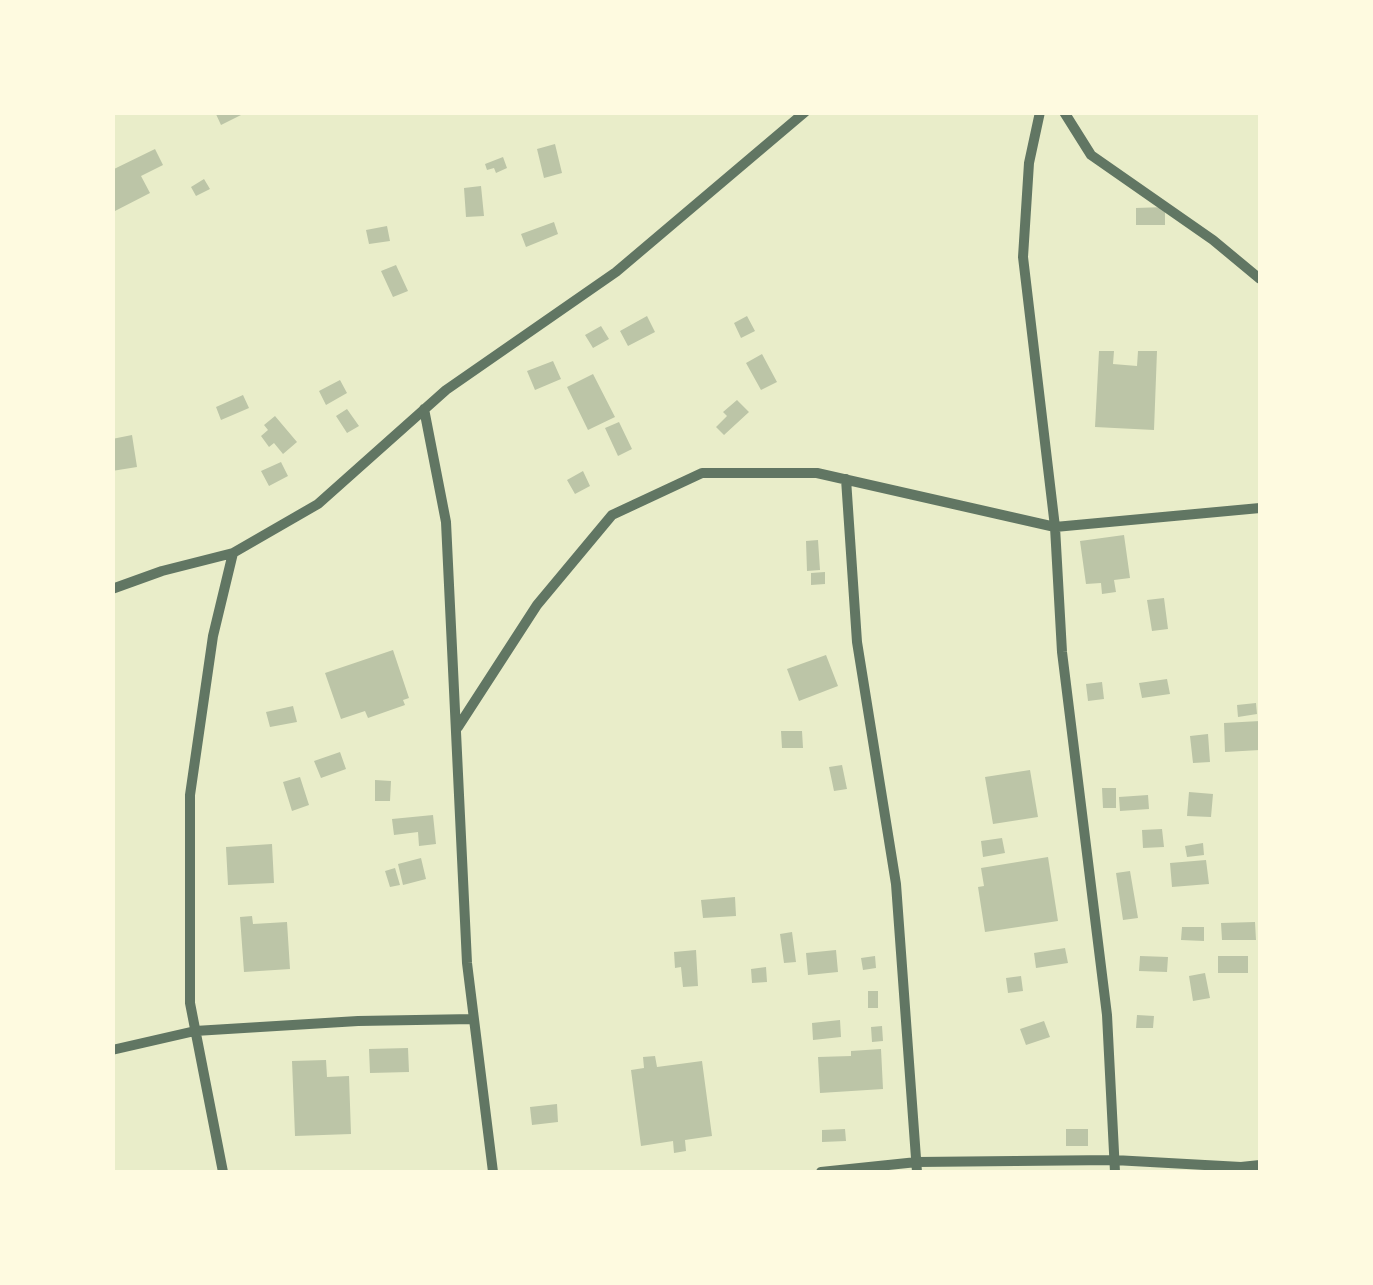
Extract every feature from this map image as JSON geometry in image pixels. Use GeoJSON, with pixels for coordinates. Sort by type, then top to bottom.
{"type":"FeatureCollection","features":[{"type":"Feature","properties":{"kind":"street"},"geometry":{"type":"LineString","coordinates":[[112,589],[162,570],[233,553],[318,504],[446,390],[616,272],[805,112]]}},
{"type":"Feature","properties":{"kind":"street"},"geometry":{"type":"LineString","coordinates":[[1040,112],[1029,163],[1022,256],[1055,527],[1062,652],[1107,1014],[1115,1166]]}},
{"type":"Feature","properties":{"kind":"street"},"geometry":{"type":"LineString","coordinates":[[1064,112],[1091,155],[1213,240],[1260,279]]}},
{"type":"Feature","properties":{"kind":"street"},"geometry":{"type":"LineString","coordinates":[[424,410],[446,522],[467,964],[494,1172]]}},
{"type":"Feature","properties":{"kind":"street"},"geometry":{"type":"LineString","coordinates":[[458,728],[536,605],[612,515],[702,473],[817,473],[1055,527],[1260,508]]}},
{"type":"Feature","properties":{"kind":"street"},"geometry":{"type":"LineString","coordinates":[[846,479],[857,642],[896,884],[917,1167]]}},
{"type":"Feature","properties":{"kind":"street"},"geometry":{"type":"LineString","coordinates":[[223,1172],[190,1003],[190,796],[213,636],[233,553]]}},
{"type":"Feature","properties":{"kind":"street"},"geometry":{"type":"LineString","coordinates":[[112,1050],[195,1031],[474,1019]]}},
{"type":"Feature","properties":{"kind":"street"},"geometry":{"type":"LineString","coordinates":[[820,1172],[917,1167],[1260,1164]]}},
{"type":"Feature","properties":{"kind":"building"},"geometry":{"type":"Polygon","coordinates":[[[215,112],[247,112],[221,125],[215,112]]]}},
{"type":"Feature","properties":{"kind":"building"},"geometry":{"type":"Polygon","coordinates":[[[555,144],[562,173],[544,178],[537,149],[555,144]]]}},
{"type":"Feature","properties":{"kind":"building"},"geometry":{"type":"Polygon","coordinates":[[[155,149],[163,165],[141,176],[150,193],[115,211],[112,170],[155,149]]]}},
{"type":"Feature","properties":{"kind":"building"},"geometry":{"type":"Polygon","coordinates":[[[503,157],[507,168],[496,173],[494,168],[487,170],[485,164],[503,157]]]}},
{"type":"Feature","properties":{"kind":"building"},"geometry":{"type":"Polygon","coordinates":[[[204,179],[210,189],[196,196],[191,187],[204,179]]]}},
{"type":"Feature","properties":{"kind":"building"},"geometry":{"type":"Polygon","coordinates":[[[481,186],[484,216],[466,217],[464,188],[481,186]]]}},
{"type":"Feature","properties":{"kind":"building"},"geometry":{"type":"Polygon","coordinates":[[[1165,207],[1165,225],[1136,225],[1136,208],[1165,207]]]}},
{"type":"Feature","properties":{"kind":"building"},"geometry":{"type":"Polygon","coordinates":[[[554,222],[558,234],[526,247],[521,234],[554,222]]]}},
{"type":"Feature","properties":{"kind":"building"},"geometry":{"type":"Polygon","coordinates":[[[387,226],[390,241],[369,244],[366,230],[387,226]]]}},
{"type":"Feature","properties":{"kind":"building"},"geometry":{"type":"Polygon","coordinates":[[[396,265],[408,291],[393,297],[381,271],[396,265]]]}},
{"type":"Feature","properties":{"kind":"building"},"geometry":{"type":"Polygon","coordinates":[[[647,316],[655,332],[628,346],[620,331],[647,316]]]}},
{"type":"Feature","properties":{"kind":"building"},"geometry":{"type":"Polygon","coordinates":[[[747,316],[755,331],[741,338],[734,323],[747,316]]]}},
{"type":"Feature","properties":{"kind":"building"},"geometry":{"type":"Polygon","coordinates":[[[601,326],[609,339],[593,348],[585,335],[601,326]]]}},
{"type":"Feature","properties":{"kind":"building"},"geometry":{"type":"Polygon","coordinates":[[[1099,351],[1114,351],[1113,364],[1137,366],[1138,351],[1157,351],[1154,430],[1095,427],[1099,351]]]}},
{"type":"Feature","properties":{"kind":"building"},"geometry":{"type":"Polygon","coordinates":[[[762,354],[777,382],[761,390],[746,363],[762,354]]]}},
{"type":"Feature","properties":{"kind":"building"},"geometry":{"type":"Polygon","coordinates":[[[553,361],[561,379],[535,390],[527,371],[553,361]]]}},
{"type":"Feature","properties":{"kind":"building"},"geometry":{"type":"Polygon","coordinates":[[[593,374],[615,417],[588,430],[567,387],[593,374]]]}},
{"type":"Feature","properties":{"kind":"building"},"geometry":{"type":"Polygon","coordinates":[[[340,380],[347,393],[326,405],[319,391],[340,380]]]}},
{"type":"Feature","properties":{"kind":"building"},"geometry":{"type":"Polygon","coordinates":[[[243,395],[249,408],[221,420],[216,407],[243,395]]]}},
{"type":"Feature","properties":{"kind":"building"},"geometry":{"type":"Polygon","coordinates":[[[737,400],[749,412],[724,435],[716,427],[727,416],[723,412],[737,400]]]}},
{"type":"Feature","properties":{"kind":"building"},"geometry":{"type":"Polygon","coordinates":[[[347,409],[359,426],[347,433],[336,416],[347,409]]]}},
{"type":"Feature","properties":{"kind":"building"},"geometry":{"type":"Polygon","coordinates":[[[275,416],[297,442],[283,454],[274,443],[269,447],[261,436],[268,430],[264,425],[275,416]]]}},
{"type":"Feature","properties":{"kind":"building"},"geometry":{"type":"Polygon","coordinates":[[[619,422],[632,449],[618,456],[605,428],[619,422]]]}},
{"type":"Feature","properties":{"kind":"building"},"geometry":{"type":"Polygon","coordinates":[[[132,435],[137,467],[112,471],[112,439],[132,435]]]}},
{"type":"Feature","properties":{"kind":"building"},"geometry":{"type":"Polygon","coordinates":[[[281,462],[288,476],[269,486],[261,471],[281,462]]]}},
{"type":"Feature","properties":{"kind":"building"},"geometry":{"type":"Polygon","coordinates":[[[583,471],[590,486],[575,494],[567,480],[583,471]]]}},
{"type":"Feature","properties":{"kind":"building"},"geometry":{"type":"Polygon","coordinates":[[[1124,535],[1130,578],[1114,580],[1116,592],[1102,594],[1101,583],[1086,584],[1080,541],[1124,535]]]}},
{"type":"Feature","properties":{"kind":"building"},"geometry":{"type":"Polygon","coordinates":[[[818,540],[820,570],[807,571],[806,541],[818,540]]]}},
{"type":"Feature","properties":{"kind":"building"},"geometry":{"type":"Polygon","coordinates":[[[825,572],[825,584],[811,585],[811,573],[825,572]]]}},
{"type":"Feature","properties":{"kind":"building"},"geometry":{"type":"Polygon","coordinates":[[[1164,598],[1168,629],[1152,631],[1147,600],[1164,598]]]}},
{"type":"Feature","properties":{"kind":"building"},"geometry":{"type":"Polygon","coordinates":[[[393,650],[409,698],[403,700],[405,705],[368,718],[365,711],[341,719],[325,673],[393,650]]]}},
{"type":"Feature","properties":{"kind":"building"},"geometry":{"type":"Polygon","coordinates":[[[826,655],[838,686],[799,701],[787,669],[826,655]]]}},
{"type":"Feature","properties":{"kind":"building"},"geometry":{"type":"Polygon","coordinates":[[[1167,679],[1170,694],[1142,698],[1139,683],[1167,679]]]}},
{"type":"Feature","properties":{"kind":"building"},"geometry":{"type":"Polygon","coordinates":[[[1102,682],[1104,699],[1088,701],[1086,684],[1102,682]]]}},
{"type":"Feature","properties":{"kind":"building"},"geometry":{"type":"Polygon","coordinates":[[[1256,703],[1257,714],[1238,717],[1237,705],[1256,703]]]}},
{"type":"Feature","properties":{"kind":"building"},"geometry":{"type":"Polygon","coordinates":[[[293,706],[297,722],[270,727],[266,712],[293,706]]]}},
{"type":"Feature","properties":{"kind":"building"},"geometry":{"type":"Polygon","coordinates":[[[1260,721],[1260,750],[1225,752],[1224,723],[1260,721]]]}},
{"type":"Feature","properties":{"kind":"building"},"geometry":{"type":"Polygon","coordinates":[[[781,731],[802,731],[803,748],[782,748],[781,731]]]}},
{"type":"Feature","properties":{"kind":"building"},"geometry":{"type":"Polygon","coordinates":[[[1208,734],[1210,762],[1193,763],[1190,736],[1208,734]]]}},
{"type":"Feature","properties":{"kind":"building"},"geometry":{"type":"Polygon","coordinates":[[[340,752],[346,769],[321,778],[314,761],[340,752]]]}},
{"type":"Feature","properties":{"kind":"building"},"geometry":{"type":"Polygon","coordinates":[[[842,765],[847,789],[834,791],[829,767],[842,765]]]}},
{"type":"Feature","properties":{"kind":"building"},"geometry":{"type":"Polygon","coordinates":[[[1030,770],[1038,817],[993,824],[985,777],[1030,770]]]}},
{"type":"Feature","properties":{"kind":"building"},"geometry":{"type":"Polygon","coordinates":[[[300,777],[309,805],[292,811],[283,782],[300,777]]]}},
{"type":"Feature","properties":{"kind":"building"},"geometry":{"type":"Polygon","coordinates":[[[375,780],[391,781],[390,801],[375,801],[375,780]]]}},
{"type":"Feature","properties":{"kind":"building"},"geometry":{"type":"Polygon","coordinates":[[[1102,788],[1116,788],[1116,808],[1103,808],[1102,788]]]}},
{"type":"Feature","properties":{"kind":"building"},"geometry":{"type":"Polygon","coordinates":[[[1189,792],[1213,794],[1211,817],[1187,816],[1189,792]]]}},
{"type":"Feature","properties":{"kind":"building"},"geometry":{"type":"Polygon","coordinates":[[[1148,795],[1149,809],[1120,811],[1119,797],[1148,795]]]}},
{"type":"Feature","properties":{"kind":"building"},"geometry":{"type":"Polygon","coordinates":[[[433,815],[436,844],[419,846],[418,832],[394,835],[392,819],[433,815]]]}},
{"type":"Feature","properties":{"kind":"building"},"geometry":{"type":"Polygon","coordinates":[[[1162,829],[1164,847],[1143,848],[1142,830],[1162,829]]]}},
{"type":"Feature","properties":{"kind":"building"},"geometry":{"type":"Polygon","coordinates":[[[1002,838],[1005,853],[983,857],[981,841],[1002,838]]]}},
{"type":"Feature","properties":{"kind":"building"},"geometry":{"type":"Polygon","coordinates":[[[1203,843],[1204,855],[1187,857],[1185,846],[1203,843]]]}},
{"type":"Feature","properties":{"kind":"building"},"geometry":{"type":"Polygon","coordinates":[[[272,844],[274,883],[228,885],[226,847],[272,844]]]}},
{"type":"Feature","properties":{"kind":"building"},"geometry":{"type":"Polygon","coordinates":[[[1048,857],[1058,921],[985,932],[978,887],[984,886],[981,868],[1048,857]]]}},
{"type":"Feature","properties":{"kind":"building"},"geometry":{"type":"Polygon","coordinates":[[[421,858],[426,879],[403,885],[398,864],[421,858]]]}},
{"type":"Feature","properties":{"kind":"building"},"geometry":{"type":"Polygon","coordinates":[[[1206,860],[1209,884],[1172,887],[1170,863],[1206,860]]]}},
{"type":"Feature","properties":{"kind":"building"},"geometry":{"type":"Polygon","coordinates":[[[395,868],[400,885],[390,887],[385,871],[395,868]]]}},
{"type":"Feature","properties":{"kind":"building"},"geometry":{"type":"Polygon","coordinates":[[[1130,871],[1138,918],[1123,920],[1116,873],[1130,871]]]}},
{"type":"Feature","properties":{"kind":"building"},"geometry":{"type":"Polygon","coordinates":[[[735,897],[736,916],[703,918],[701,900],[735,897]]]}},
{"type":"Feature","properties":{"kind":"building"},"geometry":{"type":"Polygon","coordinates":[[[252,916],[253,924],[287,922],[290,969],[244,972],[240,917],[252,916]]]}},
{"type":"Feature","properties":{"kind":"building"},"geometry":{"type":"Polygon","coordinates":[[[1255,922],[1256,940],[1222,940],[1221,923],[1255,922]]]}},
{"type":"Feature","properties":{"kind":"building"},"geometry":{"type":"Polygon","coordinates":[[[1182,927],[1204,927],[1204,941],[1181,940],[1182,927]]]}},
{"type":"Feature","properties":{"kind":"building"},"geometry":{"type":"Polygon","coordinates":[[[792,932],[796,962],[784,963],[780,934],[792,932]]]}},
{"type":"Feature","properties":{"kind":"building"},"geometry":{"type":"Polygon","coordinates":[[[1065,948],[1068,963],[1036,968],[1034,953],[1065,948]]]}},
{"type":"Feature","properties":{"kind":"building"},"geometry":{"type":"Polygon","coordinates":[[[696,950],[698,986],[683,987],[681,967],[675,968],[674,952],[696,950]]]}},
{"type":"Feature","properties":{"kind":"building"},"geometry":{"type":"Polygon","coordinates":[[[836,950],[838,972],[808,975],[806,953],[836,950]]]}},
{"type":"Feature","properties":{"kind":"building"},"geometry":{"type":"Polygon","coordinates":[[[875,956],[876,968],[863,970],[861,958],[875,956]]]}},
{"type":"Feature","properties":{"kind":"building"},"geometry":{"type":"Polygon","coordinates":[[[1140,956],[1168,957],[1167,972],[1139,971],[1140,956]]]}},
{"type":"Feature","properties":{"kind":"building"},"geometry":{"type":"Polygon","coordinates":[[[1218,956],[1248,956],[1248,973],[1218,973],[1218,956]]]}},
{"type":"Feature","properties":{"kind":"building"},"geometry":{"type":"Polygon","coordinates":[[[766,967],[767,982],[752,983],[751,969],[766,967]]]}},
{"type":"Feature","properties":{"kind":"building"},"geometry":{"type":"Polygon","coordinates":[[[1205,973],[1210,998],[1193,1001],[1189,976],[1205,973]]]}},
{"type":"Feature","properties":{"kind":"building"},"geometry":{"type":"Polygon","coordinates":[[[1021,976],[1023,991],[1008,993],[1006,978],[1021,976]]]}},
{"type":"Feature","properties":{"kind":"building"},"geometry":{"type":"Polygon","coordinates":[[[868,991],[878,991],[878,1008],[868,1008],[868,991]]]}},
{"type":"Feature","properties":{"kind":"building"},"geometry":{"type":"Polygon","coordinates":[[[1137,1015],[1154,1016],[1153,1028],[1136,1028],[1137,1015]]]}},
{"type":"Feature","properties":{"kind":"building"},"geometry":{"type":"Polygon","coordinates":[[[840,1020],[841,1037],[813,1040],[812,1023],[840,1020]]]}},
{"type":"Feature","properties":{"kind":"building"},"geometry":{"type":"Polygon","coordinates":[[[1044,1021],[1050,1037],[1026,1045],[1020,1029],[1044,1021]]]}},
{"type":"Feature","properties":{"kind":"building"},"geometry":{"type":"Polygon","coordinates":[[[882,1026],[883,1041],[872,1042],[871,1027],[882,1026]]]}},
{"type":"Feature","properties":{"kind":"building"},"geometry":{"type":"Polygon","coordinates":[[[408,1048],[409,1072],[370,1073],[369,1049],[408,1048]]]}},
{"type":"Feature","properties":{"kind":"building"},"geometry":{"type":"Polygon","coordinates":[[[881,1049],[883,1089],[820,1093],[818,1057],[851,1056],[851,1051],[881,1049]]]}},
{"type":"Feature","properties":{"kind":"building"},"geometry":{"type":"Polygon","coordinates":[[[655,1056],[657,1067],[702,1061],[712,1136],[685,1140],[686,1151],[674,1153],[673,1141],[641,1146],[631,1070],[644,1068],[643,1057],[655,1056]]]}},
{"type":"Feature","properties":{"kind":"building"},"geometry":{"type":"Polygon","coordinates":[[[326,1060],[327,1077],[349,1076],[351,1134],[295,1136],[292,1061],[326,1060]]]}},
{"type":"Feature","properties":{"kind":"building"},"geometry":{"type":"Polygon","coordinates":[[[557,1104],[558,1122],[532,1125],[530,1107],[557,1104]]]}},
{"type":"Feature","properties":{"kind":"building"},"geometry":{"type":"Polygon","coordinates":[[[845,1129],[846,1141],[822,1142],[822,1130],[845,1129]]]}},
{"type":"Feature","properties":{"kind":"building"},"geometry":{"type":"Polygon","coordinates":[[[1066,1129],[1088,1129],[1088,1146],[1066,1146],[1066,1129]]]}}]}
